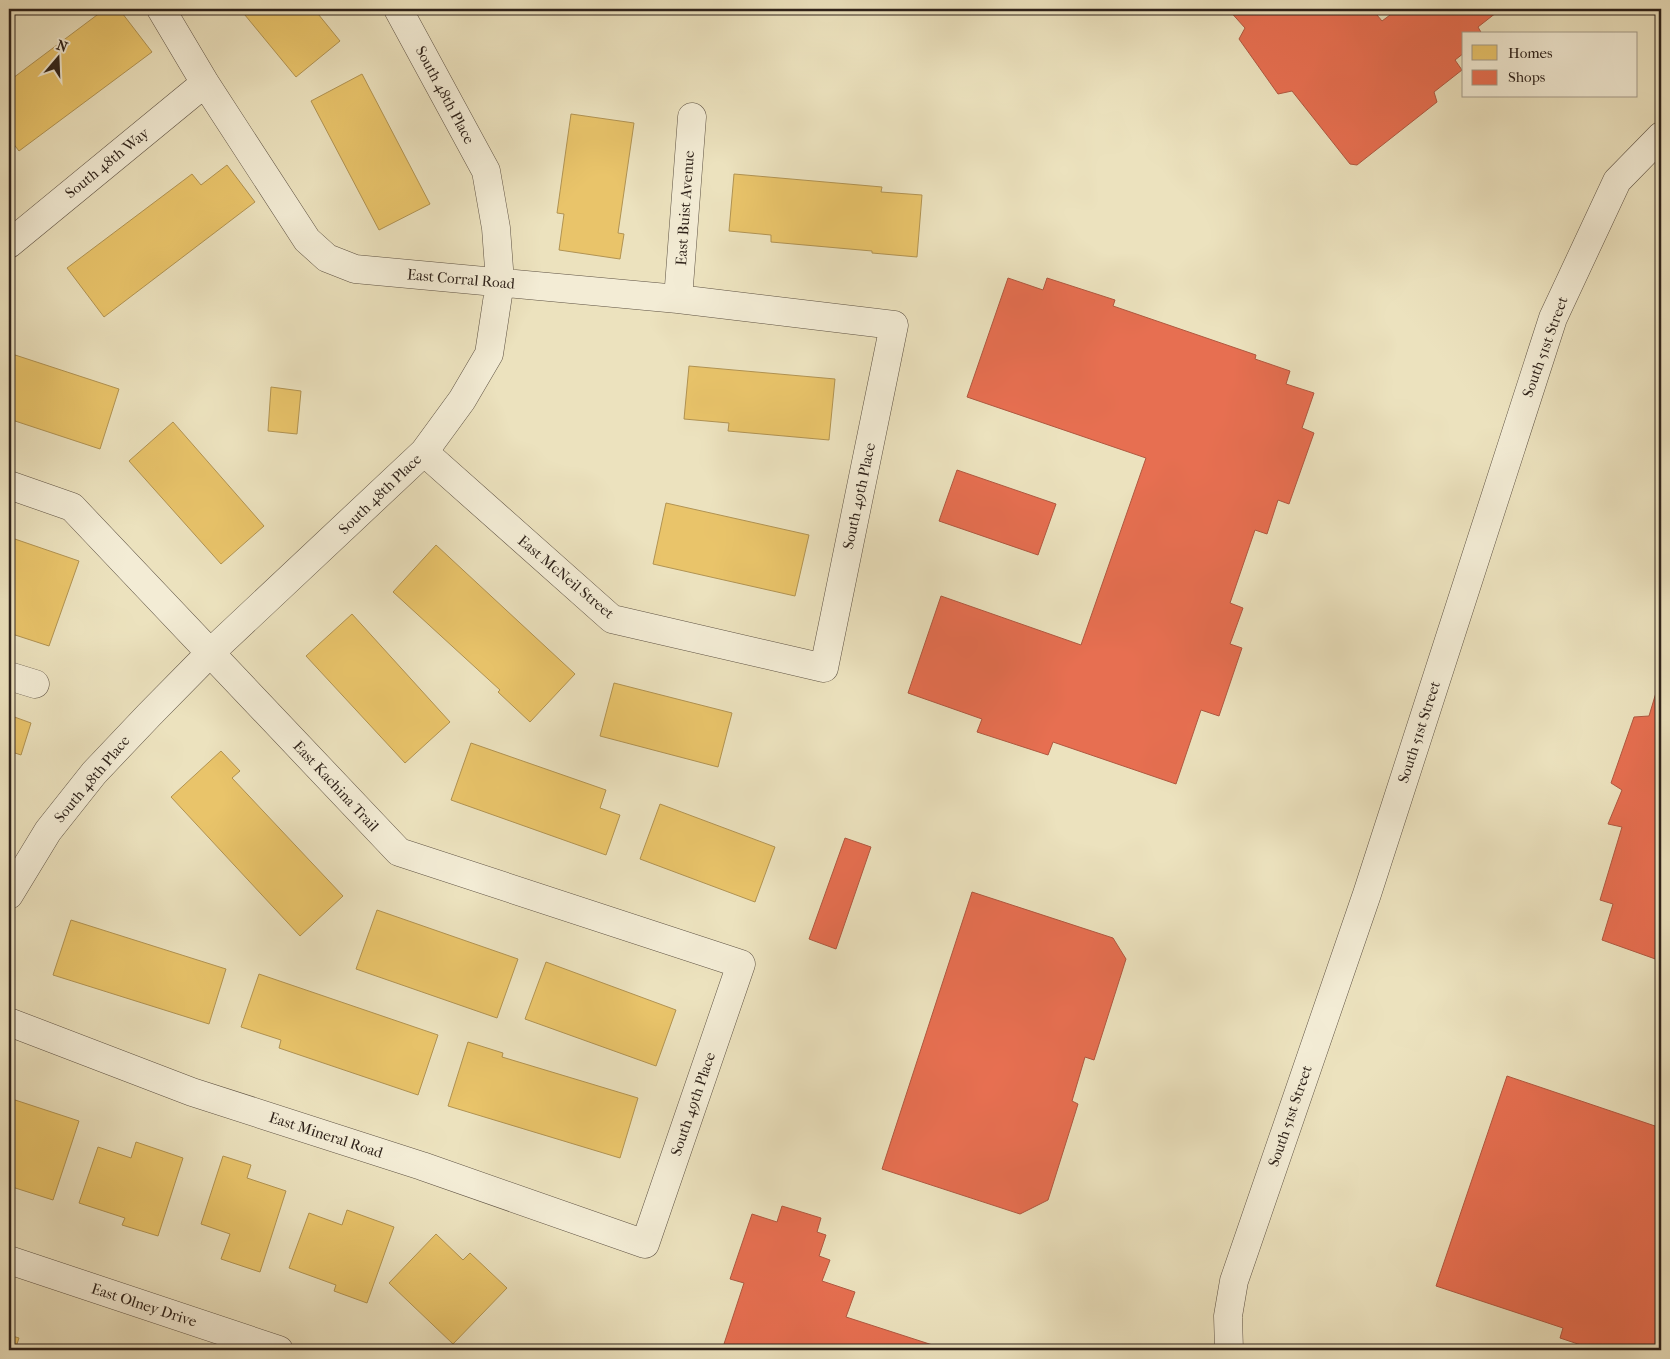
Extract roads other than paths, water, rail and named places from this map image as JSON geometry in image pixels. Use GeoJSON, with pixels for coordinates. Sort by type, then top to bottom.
{"type":"FeatureCollection","features":[{"type":"Feature","properties":{"kind":"street","name":"East Corral Road"},"geometry":{"type":"LineString","coordinates":[[161,9],[205,82],[306,240],[327,258],[354,269],[678,299],[894,325]]}},
{"type":"Feature","properties":{"kind":"street","name":"South 48th Place"},"geometry":{"type":"LineString","coordinates":[[9,895],[48,832],[94,773],[210,653],[424,452],[462,400],[489,354],[500,282],[496,228],[486,171],[398,9]]}},
{"type":"Feature","properties":{"kind":"street","name":"South 48th Way"},"geometry":{"type":"LineString","coordinates":[[9,244],[205,82]]}},
{"type":"Feature","properties":{"kind":"street","name":"East Buist Avenue"},"geometry":{"type":"LineString","coordinates":[[678,299],[692,117]]}},
{"type":"Feature","properties":{"kind":"street","name":"South 51st Street"},"geometry":{"type":"LineString","coordinates":[[1229,1350],[1228,1316],[1234,1281],[1370,884],[1553,318],[1618,181],[1661,136]]}},
{"type":"Feature","properties":{"kind":"street","name":"South 49th Place"},"geometry":{"type":"LineString","coordinates":[[824,668],[894,325]]}},
{"type":"Feature","properties":{"kind":"street","name":"East McNeil Street"},"geometry":{"type":"LineString","coordinates":[[424,452],[612,619],[824,668]]}},
{"type":"Feature","properties":{"kind":"street","name":"East Kachina Trail"},"geometry":{"type":"LineString","coordinates":[[9,485],[72,507],[399,852],[741,964]]}},
{"type":"Feature","properties":{"kind":"street"},"geometry":{"type":"LineString","coordinates":[[9,676],[36,684]]}},
{"type":"Feature","properties":{"kind":"street","name":"South 49th Place"},"geometry":{"type":"LineString","coordinates":[[645,1244],[741,964]]}},
{"type":"Feature","properties":{"kind":"street","name":"East Mineral Road"},"geometry":{"type":"LineString","coordinates":[[9,1022],[192,1092],[422,1166],[645,1244]]}},
{"type":"Feature","properties":{"kind":"street","name":"East Olney Drive"},"geometry":{"type":"LineString","coordinates":[[9,1260],[279,1350]]}}]}
